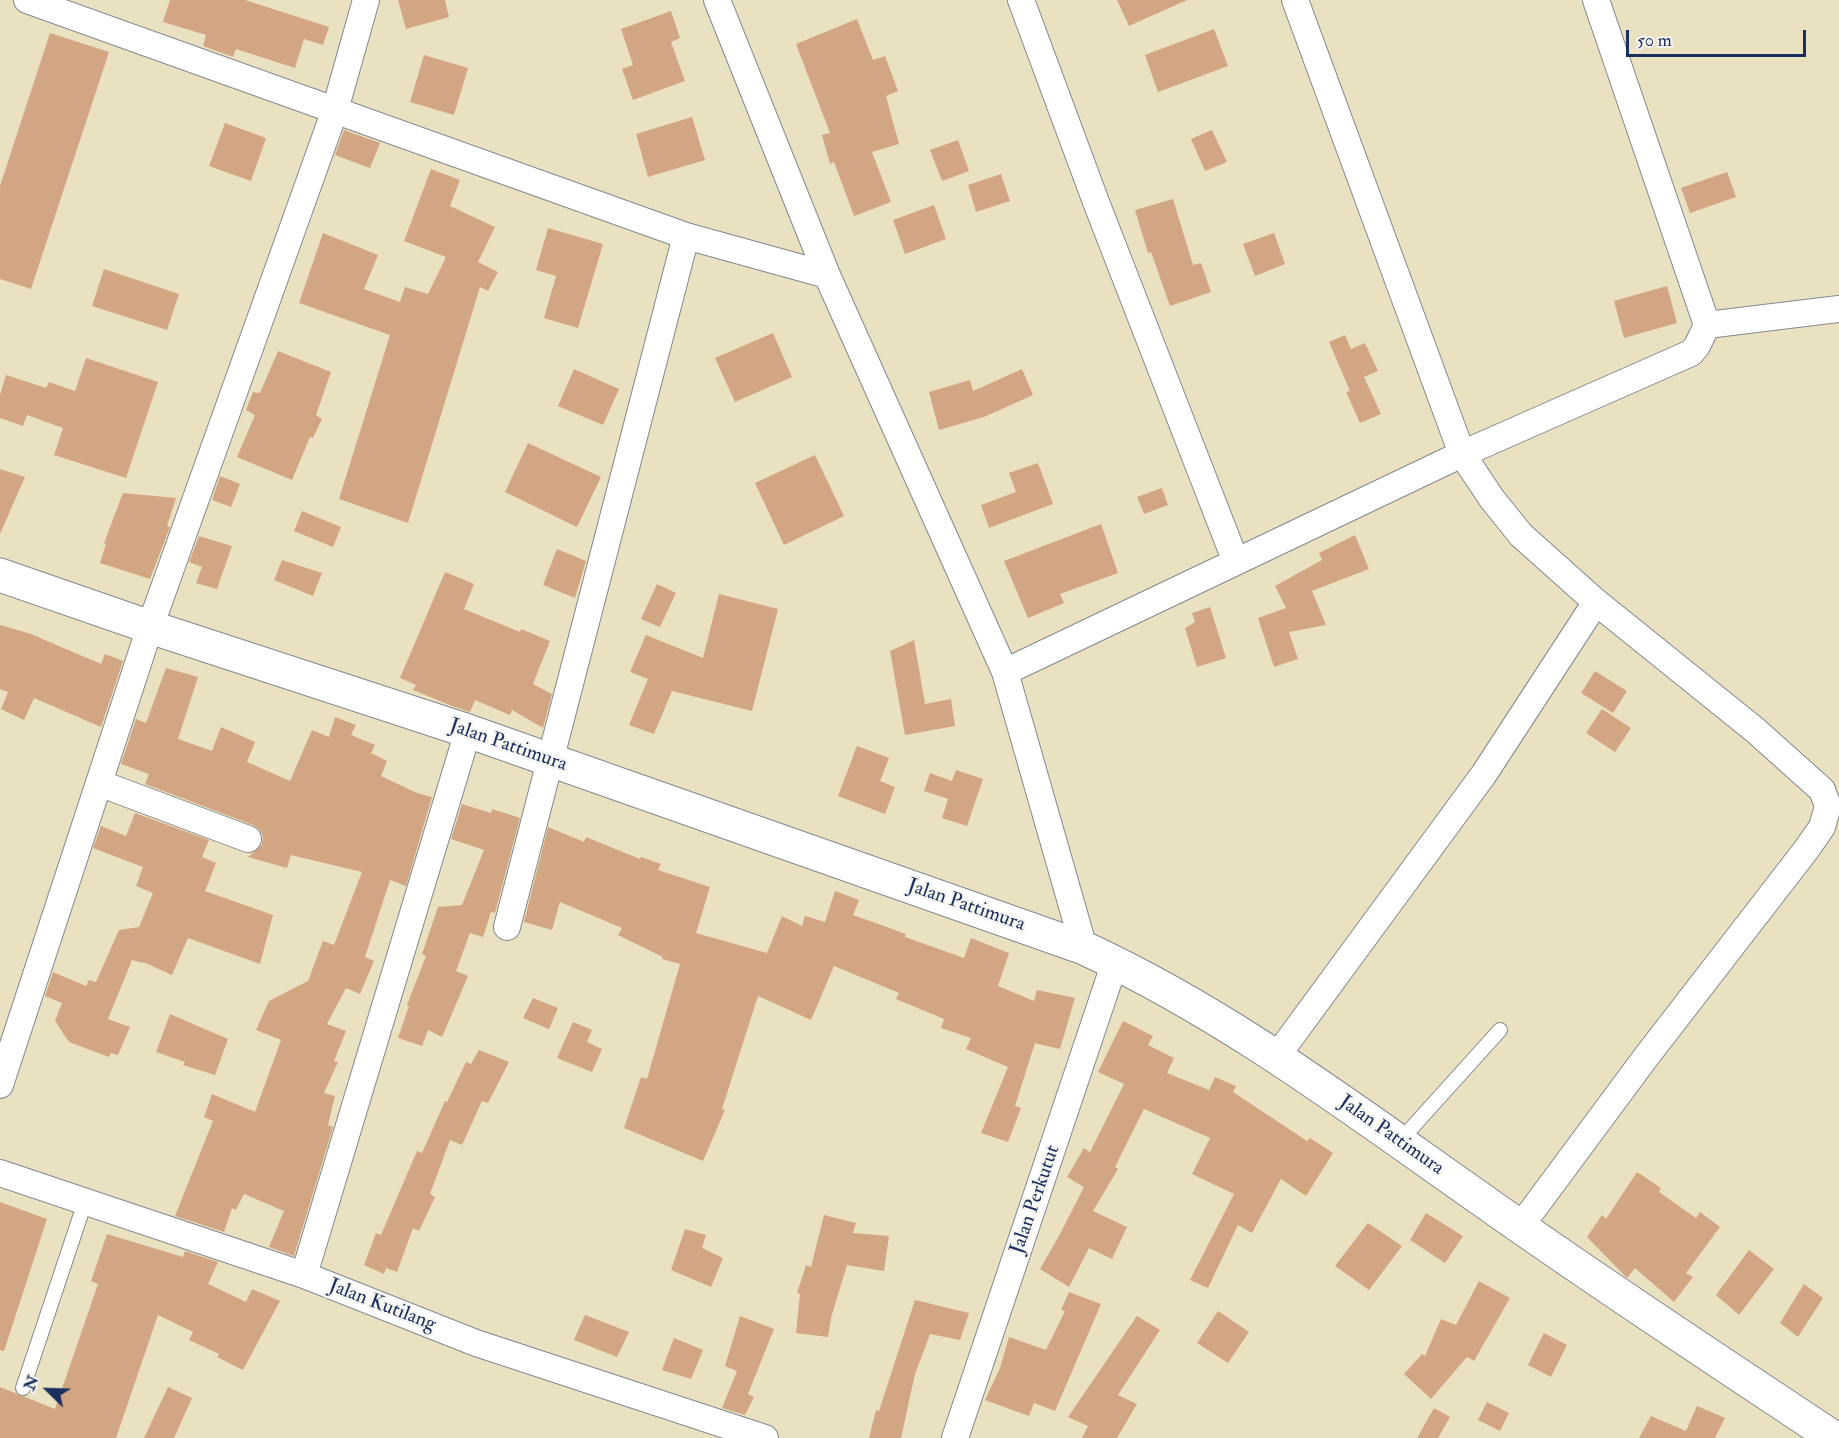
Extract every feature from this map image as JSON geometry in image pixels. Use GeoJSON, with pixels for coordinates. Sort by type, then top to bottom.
{"type":"FeatureCollection","features":[{"type":"Feature","properties":{"kind":"main road","name":"Jalan Pattimura"},"geometry":{"type":"LineString","coordinates":[[0,574],[150,627],[468,731],[1084,948],[1115,962],[1165,987],[1277,1056],[1520,1227],[1834,1438]]}},
{"type":"Feature","properties":{"kind":"street"},"geometry":{"type":"LineString","coordinates":[[27,0],[686,236],[827,275]]}},
{"type":"Feature","properties":{"kind":"street"},"geometry":{"type":"LineString","coordinates":[[0,1085],[150,627],[335,110],[366,0]]}},
{"type":"Feature","properties":{"kind":"street"},"geometry":{"type":"LineString","coordinates":[[717,0],[827,275],[1005,672],[1084,948]]}},
{"type":"Feature","properties":{"kind":"street"},"geometry":{"type":"LineString","coordinates":[[1021,0],[1236,562]]}},
{"type":"Feature","properties":{"kind":"street"},"geometry":{"type":"LineString","coordinates":[[1295,0],[1462,454],[1492,499],[1521,535],[1596,602],[1755,730],[1822,790],[1828,806],[1822,827],[1806,850],[1520,1227]]}},
{"type":"Feature","properties":{"kind":"street"},"geometry":{"type":"LineString","coordinates":[[1005,672],[1462,454],[1691,353],[1707,325],[1596,0]]}},
{"type":"Feature","properties":{"kind":"street"},"geometry":{"type":"LineString","coordinates":[[507,927],[686,236]]}},
{"type":"Feature","properties":{"kind":"street"},"geometry":{"type":"LineString","coordinates":[[1707,325],[1839,309]]}},
{"type":"Feature","properties":{"kind":"street"},"geometry":{"type":"LineString","coordinates":[[1277,1056],[1484,774],[1596,602]]}},
{"type":"Feature","properties":{"kind":"street"},"geometry":{"type":"LineString","coordinates":[[304,1275],[468,731]]}},
{"type":"Feature","properties":{"kind":"street"},"geometry":{"type":"LineString","coordinates":[[99,783],[248,839]]}},
{"type":"Feature","properties":{"kind":"street","name":"Jalan Perkutut"},"geometry":{"type":"LineString","coordinates":[[955,1438],[1115,962]]}},
{"type":"Feature","properties":{"kind":"street","name":"Jalan Kutilang"},"geometry":{"type":"LineString","coordinates":[[0,1173],[304,1275],[477,1343],[765,1438]]}},
{"type":"Feature","properties":{"kind":"lane"},"geometry":{"type":"LineString","coordinates":[[1400,1142],[1500,1030]]}},
{"type":"Feature","properties":{"kind":"lane"},"geometry":{"type":"LineString","coordinates":[[22,1388],[85,1202]]}},
{"type":"Feature","properties":{"kind":"building"},"geometry":{"type":"Polygon","coordinates":[[[170,0],[245,0],[329,27],[323,45],[304,39],[295,68],[236,49],[233,57],[203,46],[206,35],[163,22],[170,0]]]}},
{"type":"Feature","properties":{"kind":"building"},"geometry":{"type":"Polygon","coordinates":[[[398,0],[445,0],[449,17],[406,29],[398,0]]]}},
{"type":"Feature","properties":{"kind":"building"},"geometry":{"type":"Polygon","coordinates":[[[1117,0],[1187,0],[1129,26],[1117,0]]]}},
{"type":"Feature","properties":{"kind":"building"},"geometry":{"type":"Polygon","coordinates":[[[671,11],[680,38],[671,42],[685,81],[633,100],[622,69],[633,65],[621,29],[671,11]]]}},
{"type":"Feature","properties":{"kind":"building"},"geometry":{"type":"Polygon","coordinates":[[[857,19],[873,60],[885,56],[898,91],[886,96],[899,144],[872,152],[891,202],[854,216],[834,162],[830,164],[822,135],[830,133],[796,44],[857,19]]]}},
{"type":"Feature","properties":{"kind":"building"},"geometry":{"type":"Polygon","coordinates":[[[1214,29],[1228,66],[1158,92],[1145,55],[1214,29]]]}},
{"type":"Feature","properties":{"kind":"building"},"geometry":{"type":"Polygon","coordinates":[[[50,33],[109,52],[31,289],[0,279],[0,186],[50,33]]]}},
{"type":"Feature","properties":{"kind":"building"},"geometry":{"type":"Polygon","coordinates":[[[424,55],[468,68],[454,115],[410,102],[424,55]]]}},
{"type":"Feature","properties":{"kind":"building"},"geometry":{"type":"Polygon","coordinates":[[[692,117],[705,160],[648,177],[636,134],[692,117]]]}},
{"type":"Feature","properties":{"kind":"building"},"geometry":{"type":"Polygon","coordinates":[[[225,123],[266,138],[251,181],[209,166],[225,123]]]}},
{"type":"Feature","properties":{"kind":"building"},"geometry":{"type":"Polygon","coordinates":[[[344,130],[380,143],[370,168],[335,155],[344,130]]]}},
{"type":"Feature","properties":{"kind":"building"},"geometry":{"type":"Polygon","coordinates":[[[1212,130],[1227,162],[1205,171],[1191,139],[1212,130]]]}},
{"type":"Feature","properties":{"kind":"building"},"geometry":{"type":"Polygon","coordinates":[[[958,140],[969,171],[942,181],[930,150],[958,140]]]}},
{"type":"Feature","properties":{"kind":"building"},"geometry":{"type":"Polygon","coordinates":[[[431,169],[460,180],[450,206],[495,227],[478,262],[498,272],[488,291],[480,287],[408,523],[339,499],[390,335],[299,303],[323,233],[378,255],[364,289],[400,302],[405,287],[428,294],[446,257],[404,241],[431,169]]]}},
{"type":"Feature","properties":{"kind":"building"},"geometry":{"type":"Polygon","coordinates":[[[1727,172],[1736,197],[1690,213],[1681,188],[1727,172]]]}},
{"type":"Feature","properties":{"kind":"building"},"geometry":{"type":"Polygon","coordinates":[[[1001,174],[1010,201],[976,212],[968,185],[1001,174]]]}},
{"type":"Feature","properties":{"kind":"building"},"geometry":{"type":"Polygon","coordinates":[[[1173,199],[1193,265],[1201,263],[1211,292],[1170,306],[1151,252],[1148,253],[1135,210],[1173,199]]]}},
{"type":"Feature","properties":{"kind":"building"},"geometry":{"type":"Polygon","coordinates":[[[934,205],[946,239],[905,254],[893,220],[934,205]]]}},
{"type":"Feature","properties":{"kind":"building"},"geometry":{"type":"Polygon","coordinates":[[[548,228],[603,244],[578,328],[544,318],[556,276],[536,270],[548,228]]]}},
{"type":"Feature","properties":{"kind":"building"},"geometry":{"type":"Polygon","coordinates":[[[1274,233],[1285,264],[1255,276],[1243,244],[1274,233]]]}},
{"type":"Feature","properties":{"kind":"building"},"geometry":{"type":"Polygon","coordinates":[[[104,269],[179,294],[167,330],[92,306],[104,269]]]}},
{"type":"Feature","properties":{"kind":"building"},"geometry":{"type":"Polygon","coordinates":[[[1667,286],[1677,323],[1624,338],[1614,301],[1667,286]]]}},
{"type":"Feature","properties":{"kind":"building"},"geometry":{"type":"Polygon","coordinates":[[[773,333],[792,377],[735,402],[715,358],[773,333]]]}},
{"type":"Feature","properties":{"kind":"building"},"geometry":{"type":"Polygon","coordinates":[[[1345,335],[1351,349],[1365,343],[1378,371],[1364,377],[1381,414],[1360,423],[1346,392],[1350,391],[1329,342],[1345,335]]]}},
{"type":"Feature","properties":{"kind":"building"},"geometry":{"type":"Polygon","coordinates":[[[278,351],[331,372],[316,415],[322,419],[313,438],[310,437],[292,480],[237,457],[255,415],[246,410],[253,392],[260,393],[278,351]]]}},
{"type":"Feature","properties":{"kind":"building"},"geometry":{"type":"Polygon","coordinates":[[[86,358],[158,382],[126,478],[54,455],[63,428],[27,415],[23,426],[0,418],[0,395],[6,375],[46,388],[49,382],[75,391],[86,358]]]}},
{"type":"Feature","properties":{"kind":"building"},"geometry":{"type":"Polygon","coordinates":[[[574,369],[619,389],[603,425],[558,406],[574,369]]]}},
{"type":"Feature","properties":{"kind":"building"},"geometry":{"type":"Polygon","coordinates":[[[1022,369],[1033,395],[984,417],[939,430],[929,392],[970,380],[973,391],[1022,369]]]}},
{"type":"Feature","properties":{"kind":"building"},"geometry":{"type":"Polygon","coordinates":[[[528,443],[601,477],[577,527],[505,492],[528,443]]]}},
{"type":"Feature","properties":{"kind":"building"},"geometry":{"type":"Polygon","coordinates":[[[815,455],[844,516],[784,545],[755,483],[815,455]]]}},
{"type":"Feature","properties":{"kind":"building"},"geometry":{"type":"Polygon","coordinates":[[[1038,463],[1053,504],[989,528],[981,505],[1016,492],[1009,473],[1038,463]]]}},
{"type":"Feature","properties":{"kind":"building"},"geometry":{"type":"Polygon","coordinates":[[[0,469],[25,477],[0,534],[0,469]]]}},
{"type":"Feature","properties":{"kind":"building"},"geometry":{"type":"Polygon","coordinates":[[[220,476],[240,484],[231,507],[212,500],[220,476]]]}},
{"type":"Feature","properties":{"kind":"building"},"geometry":{"type":"Polygon","coordinates":[[[1162,488],[1168,505],[1144,514],[1137,497],[1162,488]]]}},
{"type":"Feature","properties":{"kind":"building"},"geometry":{"type":"Polygon","coordinates":[[[123,493],[176,498],[167,526],[170,527],[150,579],[100,563],[106,544],[104,543],[123,493]]]}},
{"type":"Feature","properties":{"kind":"building"},"geometry":{"type":"Polygon","coordinates":[[[302,511],[341,527],[333,547],[294,531],[302,511]]]}},
{"type":"Feature","properties":{"kind":"building"},"geometry":{"type":"Polygon","coordinates":[[[1101,524],[1118,573],[1060,594],[1064,603],[1028,618],[1004,561],[1101,524]]]}},
{"type":"Feature","properties":{"kind":"building"},"geometry":{"type":"Polygon","coordinates":[[[1355,535],[1369,569],[1312,591],[1326,625],[1289,632],[1298,659],[1274,667],[1258,618],[1286,608],[1275,586],[1322,560],[1319,553],[1355,535]]]}},
{"type":"Feature","properties":{"kind":"building"},"geometry":{"type":"Polygon","coordinates":[[[199,536],[232,546],[217,589],[196,583],[202,567],[189,562],[199,536]]]}},
{"type":"Feature","properties":{"kind":"building"},"geometry":{"type":"Polygon","coordinates":[[[557,549],[586,561],[575,598],[543,585],[557,549]]]}},
{"type":"Feature","properties":{"kind":"building"},"geometry":{"type":"Polygon","coordinates":[[[282,560],[322,573],[313,596],[274,580],[282,560]]]}},
{"type":"Feature","properties":{"kind":"building"},"geometry":{"type":"Polygon","coordinates":[[[445,572],[474,584],[464,609],[520,632],[521,629],[550,641],[533,684],[552,694],[543,728],[512,710],[510,715],[475,700],[470,712],[452,706],[413,690],[416,685],[400,678],[445,572]]]}},
{"type":"Feature","properties":{"kind":"building"},"geometry":{"type":"Polygon","coordinates":[[[657,584],[676,593],[660,627],[641,619],[657,584]]]}},
{"type":"Feature","properties":{"kind":"building"},"geometry":{"type":"Polygon","coordinates":[[[719,594],[778,609],[752,711],[672,691],[654,734],[629,725],[648,679],[630,672],[646,635],[703,658],[719,594]]]}},
{"type":"Feature","properties":{"kind":"building"},"geometry":{"type":"Polygon","coordinates":[[[1210,607],[1226,658],[1197,667],[1185,628],[1195,622],[1192,613],[1210,607]]]}},
{"type":"Feature","properties":{"kind":"building"},"geometry":{"type":"Polygon","coordinates":[[[0,625],[31,634],[101,664],[105,654],[123,661],[101,727],[34,698],[24,720],[1,709],[8,692],[0,689],[0,625]]]}},
{"type":"Feature","properties":{"kind":"building"},"geometry":{"type":"Polygon","coordinates":[[[914,640],[925,704],[951,699],[955,726],[905,735],[890,651],[914,640]]]}},
{"type":"Feature","properties":{"kind":"building"},"geometry":{"type":"Polygon","coordinates":[[[166,668],[198,677],[178,739],[212,751],[221,727],[255,742],[247,762],[290,781],[312,730],[329,737],[335,717],[356,725],[351,735],[375,745],[371,753],[387,761],[381,776],[417,793],[432,797],[406,886],[390,880],[365,957],[374,961],[360,994],[346,988],[327,1024],[346,1031],[334,1061],[338,1062],[324,1093],[335,1096],[328,1125],[333,1127],[294,1256],[269,1247],[284,1211],[244,1194],[236,1210],[232,1208],[224,1232],[175,1216],[213,1121],[204,1117],[212,1094],[255,1112],[281,1040],[256,1030],[269,1001],[308,981],[323,941],[334,945],[362,872],[291,855],[287,868],[248,857],[262,845],[263,836],[259,829],[145,784],[149,774],[121,764],[136,719],[146,723],[166,668]]]}},
{"type":"Feature","properties":{"kind":"building"},"geometry":{"type":"Polygon","coordinates":[[[1595,671],[1627,691],[1613,713],[1581,693],[1595,671]]]}},
{"type":"Feature","properties":{"kind":"building"},"geometry":{"type":"Polygon","coordinates":[[[1602,709],[1631,728],[1615,752],[1586,733],[1602,709]]]}},
{"type":"Feature","properties":{"kind":"building"},"geometry":{"type":"Polygon","coordinates":[[[857,746],[889,758],[880,781],[895,787],[885,814],[838,796],[857,746]]]}},
{"type":"Feature","properties":{"kind":"building"},"geometry":{"type":"Polygon","coordinates":[[[956,770],[983,779],[967,826],[942,818],[948,799],[924,791],[930,773],[952,781],[956,770]]]}},
{"type":"Feature","properties":{"kind":"building"},"geometry":{"type":"Polygon","coordinates":[[[462,804],[491,813],[492,809],[520,818],[495,913],[491,912],[483,937],[470,933],[456,971],[468,976],[442,1037],[428,1030],[422,1046],[398,1038],[409,1006],[407,1005],[426,956],[422,954],[438,907],[462,905],[484,850],[451,839],[462,804]]]}},
{"type":"Feature","properties":{"kind":"building"},"geometry":{"type":"Polygon","coordinates":[[[135,813],[209,840],[202,857],[216,863],[205,891],[273,915],[260,964],[188,938],[172,975],[143,962],[132,960],[108,1019],[130,1027],[118,1055],[111,1053],[109,1057],[69,1042],[55,1021],[62,1003],[45,996],[53,972],[86,986],[89,980],[96,982],[119,930],[139,927],[153,893],[136,886],[143,867],[93,848],[101,826],[126,836],[135,813]]]}},
{"type":"Feature","properties":{"kind":"building"},"geometry":{"type":"Polygon","coordinates":[[[548,827],[584,842],[586,837],[640,859],[641,857],[661,864],[658,870],[710,887],[696,933],[767,953],[782,916],[802,926],[805,916],[825,922],[835,891],[859,900],[853,915],[906,934],[905,937],[964,958],[971,938],[1009,953],[998,986],[1034,1001],[1037,990],[1075,998],[1060,1049],[1035,1043],[1015,1106],[1021,1108],[1008,1142],[981,1133],[1008,1067],[966,1049],[971,1038],[941,1028],[944,1019],[896,999],[899,993],[834,966],[811,1020],[758,996],[722,1109],[725,1110],[703,1161],[624,1128],[641,1077],[647,1079],[680,964],[662,959],[663,957],[618,935],[622,928],[560,902],[552,930],[524,922],[548,827]]]}},
{"type":"Feature","properties":{"kind":"building"},"geometry":{"type":"Polygon","coordinates":[[[533,998],[558,1008],[549,1029],[523,1018],[533,998]]]}},
{"type":"Feature","properties":{"kind":"building"},"geometry":{"type":"Polygon","coordinates":[[[170,1014],[228,1039],[215,1075],[183,1065],[185,1062],[156,1052],[170,1014]]]}},
{"type":"Feature","properties":{"kind":"building"},"geometry":{"type":"Polygon","coordinates":[[[1123,1021],[1153,1036],[1148,1045],[1174,1058],[1167,1073],[1209,1090],[1215,1077],[1236,1086],[1233,1092],[1307,1141],[1310,1138],[1333,1153],[1306,1196],[1281,1179],[1252,1233],[1238,1225],[1208,1288],[1190,1280],[1234,1194],[1192,1174],[1210,1138],[1144,1109],[1115,1167],[1118,1169],[1093,1211],[1127,1227],[1112,1259],[1089,1248],[1069,1287],[1040,1269],[1084,1187],[1067,1177],[1084,1148],[1090,1152],[1124,1084],[1098,1072],[1123,1021]]]}},
{"type":"Feature","properties":{"kind":"building"},"geometry":{"type":"Polygon","coordinates":[[[573,1022],[592,1030],[587,1042],[602,1049],[592,1072],[557,1058],[573,1022]]]}},
{"type":"Feature","properties":{"kind":"building"},"geometry":{"type":"Polygon","coordinates":[[[479,1050],[509,1062],[488,1103],[482,1101],[462,1145],[450,1140],[430,1194],[435,1197],[419,1231],[413,1228],[397,1272],[386,1268],[384,1274],[364,1265],[376,1233],[381,1235],[417,1151],[422,1153],[445,1101],[447,1102],[466,1062],[471,1064],[479,1050]]]}},
{"type":"Feature","properties":{"kind":"building"},"geometry":{"type":"Polygon","coordinates":[[[1637,1172],[1661,1188],[1659,1192],[1696,1218],[1700,1212],[1720,1227],[1686,1273],[1693,1277],[1674,1302],[1635,1268],[1627,1278],[1587,1237],[1602,1215],[1606,1219],[1637,1172]]]}},
{"type":"Feature","properties":{"kind":"building"},"geometry":{"type":"Polygon","coordinates":[[[0,1202],[47,1219],[4,1351],[0,1350],[0,1202]]]}},
{"type":"Feature","properties":{"kind":"building"},"geometry":{"type":"Polygon","coordinates":[[[1426,1213],[1463,1236],[1445,1263],[1410,1240],[1426,1213]]]}},
{"type":"Feature","properties":{"kind":"building"},"geometry":{"type":"Polygon","coordinates":[[[824,1215],[856,1223],[853,1233],[889,1236],[884,1271],[847,1265],[831,1318],[828,1337],[796,1333],[800,1294],[797,1293],[806,1265],[811,1267],[824,1215]]]}},
{"type":"Feature","properties":{"kind":"building"},"geometry":{"type":"Polygon","coordinates":[[[1368,1223],[1402,1246],[1369,1290],[1335,1266],[1368,1223]]]}},
{"type":"Feature","properties":{"kind":"building"},"geometry":{"type":"Polygon","coordinates":[[[685,1229],[706,1235],[702,1248],[723,1258],[711,1287],[671,1270],[685,1229]]]}},
{"type":"Feature","properties":{"kind":"building"},"geometry":{"type":"Polygon","coordinates":[[[107,1234],[183,1257],[185,1251],[218,1262],[208,1284],[246,1302],[252,1289],[280,1301],[243,1370],[217,1357],[219,1354],[189,1340],[193,1332],[158,1315],[116,1438],[0,1438],[0,1387],[55,1409],[98,1284],[91,1281],[107,1234]]]}},
{"type":"Feature","properties":{"kind":"building"},"geometry":{"type":"Polygon","coordinates":[[[1749,1250],[1774,1269],[1739,1315],[1716,1295],[1749,1250]]]}},
{"type":"Feature","properties":{"kind":"building"},"geometry":{"type":"Polygon","coordinates":[[[1479,1281],[1510,1298],[1474,1361],[1467,1357],[1431,1399],[1404,1374],[1422,1354],[1425,1356],[1441,1319],[1456,1325],[1479,1281]]]}},
{"type":"Feature","properties":{"kind":"building"},"geometry":{"type":"Polygon","coordinates":[[[1804,1284],[1823,1298],[1798,1337],[1780,1323],[1804,1284]]]}},
{"type":"Feature","properties":{"kind":"building"},"geometry":{"type":"Polygon","coordinates":[[[1069,1292],[1101,1304],[1055,1411],[1034,1403],[1029,1416],[985,1400],[1000,1368],[1009,1337],[1046,1350],[1065,1311],[1061,1310],[1069,1292]]]}},
{"type":"Feature","properties":{"kind":"building"},"geometry":{"type":"Polygon","coordinates":[[[915,1300],[969,1313],[960,1340],[930,1334],[915,1374],[901,1438],[869,1438],[876,1410],[879,1411],[915,1300]]]}},
{"type":"Feature","properties":{"kind":"building"},"geometry":{"type":"Polygon","coordinates":[[[1218,1311],[1249,1332],[1228,1363],[1197,1343],[1218,1311]]]}},
{"type":"Feature","properties":{"kind":"building"},"geometry":{"type":"Polygon","coordinates":[[[585,1315],[629,1332],[617,1357],[574,1340],[585,1315]]]}},
{"type":"Feature","properties":{"kind":"building"},"geometry":{"type":"Polygon","coordinates":[[[740,1316],[774,1329],[748,1394],[754,1397],[745,1415],[722,1408],[737,1371],[725,1366],[740,1316]]]}},
{"type":"Feature","properties":{"kind":"building"},"geometry":{"type":"Polygon","coordinates":[[[1137,1316],[1160,1330],[1118,1395],[1137,1404],[1117,1438],[1082,1438],[1088,1426],[1068,1417],[1137,1316]]]}},
{"type":"Feature","properties":{"kind":"building"},"geometry":{"type":"Polygon","coordinates":[[[1544,1333],[1567,1345],[1551,1377],[1528,1365],[1544,1333]]]}},
{"type":"Feature","properties":{"kind":"building"},"geometry":{"type":"Polygon","coordinates":[[[674,1338],[703,1350],[691,1379],[662,1370],[674,1338]]]}},
{"type":"Feature","properties":{"kind":"building"},"geometry":{"type":"Polygon","coordinates":[[[168,1387],[192,1398],[174,1438],[144,1438],[168,1387]]]}},
{"type":"Feature","properties":{"kind":"building"},"geometry":{"type":"Polygon","coordinates":[[[1487,1402],[1509,1413],[1500,1431],[1478,1420],[1487,1402]]]}},
{"type":"Feature","properties":{"kind":"building"},"geometry":{"type":"Polygon","coordinates":[[[1697,1406],[1725,1418],[1715,1438],[1639,1438],[1651,1416],[1686,1431],[1697,1406]]]}},
{"type":"Feature","properties":{"kind":"building"},"geometry":{"type":"Polygon","coordinates":[[[1434,1408],[1450,1417],[1438,1438],[1417,1438],[1434,1408]]]}}]}
